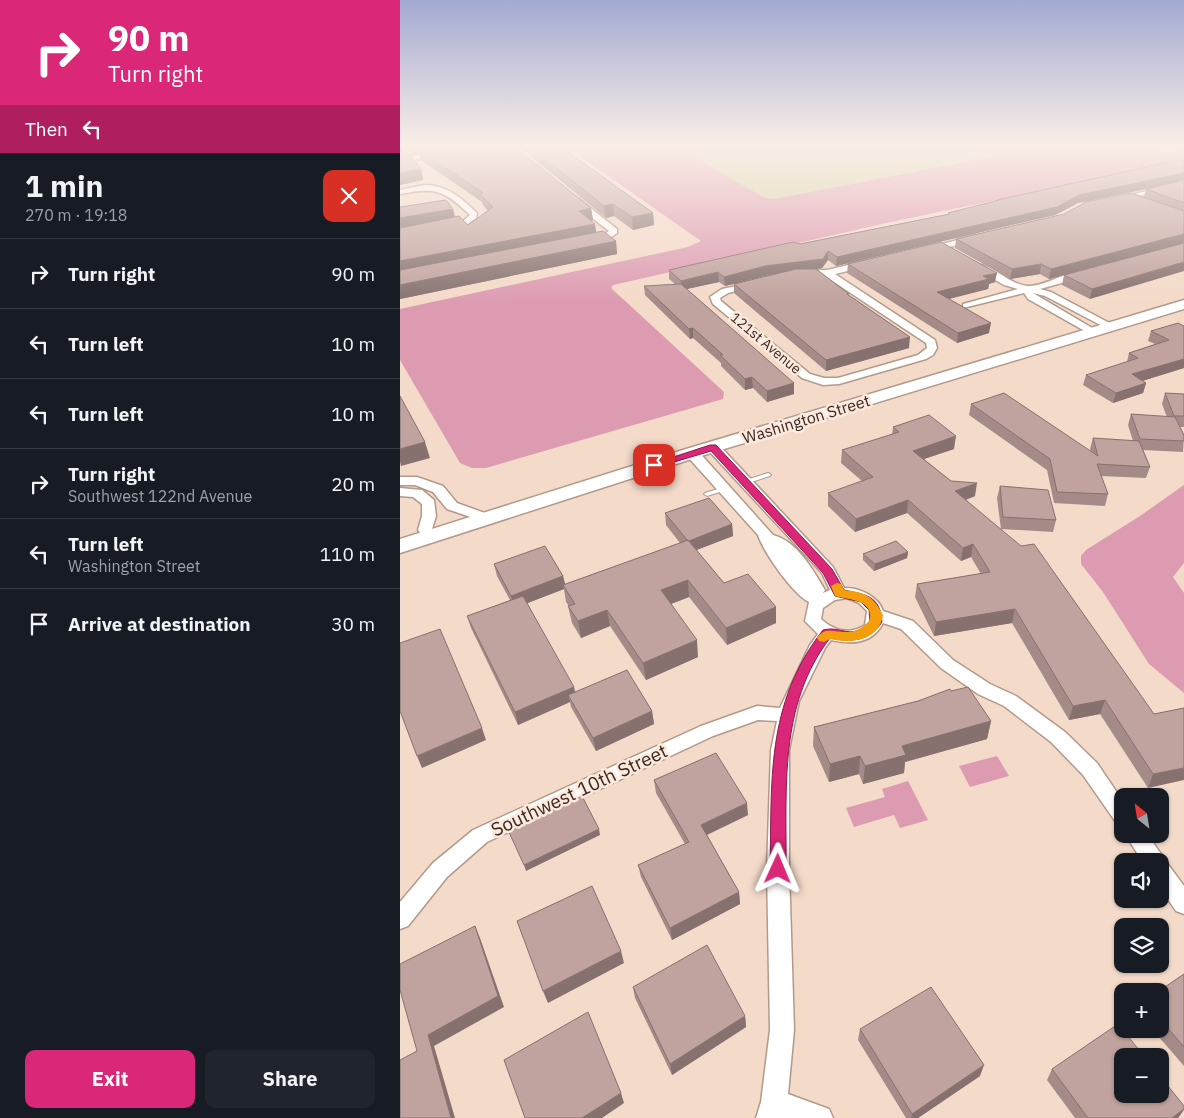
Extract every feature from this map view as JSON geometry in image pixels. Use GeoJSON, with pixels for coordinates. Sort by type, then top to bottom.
{"type":"FeatureCollection","features":[{"type":"Feature","properties":{"kind":"street"},"geometry":{"type":"LineString","coordinates":[[438,228],[466,223],[472,220],[474,215],[455,198]]}},
{"type":"Feature","properties":{"kind":"street"},"geometry":{"type":"LineString","coordinates":[[573,198],[614,231],[612,235],[602,240],[583,244]]}},
{"type":"Feature","properties":{"kind":"street"},"geometry":{"type":"LineString","coordinates":[[1106,202],[1121,198]]}},
{"type":"Feature","properties":{"kind":"street"},"geometry":{"type":"LineString","coordinates":[[1136,198],[1148,203]]}},
{"type":"Feature","properties":{"kind":"street"},"geometry":{"type":"LineString","coordinates":[[922,251],[986,236]]}},
{"type":"Feature","properties":{"kind":"street"},"geometry":{"type":"LineString","coordinates":[[941,246],[1007,283],[1026,290],[1048,294],[1112,327]]}},
{"type":"Feature","properties":{"kind":"street"},"geometry":{"type":"LineString","coordinates":[[787,276],[809,272],[827,273],[874,262]]}},
{"type":"Feature","properties":{"kind":"street"},"geometry":{"type":"LineString","coordinates":[[967,306],[1091,272]]}},
{"type":"Feature","properties":{"kind":"street","name":"121st Avenue"},"geometry":{"type":"LineString","coordinates":[[760,282],[725,291],[715,297],[717,302],[806,376],[824,382],[839,381],[922,357],[929,353],[932,348],[931,342],[827,273]]}},
{"type":"Feature","properties":{"kind":"street"},"geometry":{"type":"LineString","coordinates":[[1026,290],[1032,297],[1094,332]]}},
{"type":"Feature","properties":{"kind":"street","name":"Washington Street"},"geometry":{"type":"LineString","coordinates":[[400,546],[692,453],[1184,304]]}},
{"type":"Feature","properties":{"kind":"street"},"geometry":{"type":"LineString","coordinates":[[713,447],[828,571],[839,593]]}},
{"type":"Feature","properties":{"kind":"street"},"geometry":{"type":"LineString","coordinates":[[692,453],[768,538],[788,552],[809,576],[817,590],[815,599],[813,610],[813,621],[827,634],[842,638],[859,636],[872,627],[877,615],[875,609],[865,598],[839,593],[815,599]]}},
{"type":"Feature","properties":{"kind":"street"},"geometry":{"type":"LineString","coordinates":[[400,481],[417,481],[438,489],[452,506],[488,519]]}},
{"type":"Feature","properties":{"kind":"street"},"geometry":{"type":"LineString","coordinates":[[724,489],[745,482]]}},
{"type":"Feature","properties":{"kind":"street"},"geometry":{"type":"LineString","coordinates":[[400,492],[417,493],[429,503],[430,516],[425,530],[431,536]]}},
{"type":"Feature","properties":{"kind":"street"},"geometry":{"type":"LineString","coordinates":[[877,615],[907,625],[947,664],[984,689],[1010,701],[1058,737],[1090,769],[1114,804]]}},
{"type":"Feature","properties":{"kind":"street"},"geometry":{"type":"LineString","coordinates":[[820,1118],[772,1110],[782,1030],[778,869],[780,750],[790,701],[812,658],[827,634]]}},
{"type":"Feature","properties":{"kind":"street","name":"Southwest 10th Street"},"geometry":{"type":"LineString","coordinates":[[400,919],[440,870],[480,836],[707,731],[757,713],[787,715]]}},
{"type":"Feature","properties":{"kind":"street"},"geometry":{"type":"LineString","coordinates":[[1169,883],[1184,904]]}},
{"type":"Feature","properties":{"kind":"lane"},"geometry":{"type":"LineString","coordinates":[[745,482],[768,475]]}},
{"type":"Feature","properties":{"kind":"lane"},"geometry":{"type":"LineString","coordinates":[[708,494],[724,489]]}},
{"type":"Feature","properties":{"kind":"shaded area"},"geometry":{"type":"Polygon","coordinates":[[[640,198],[1005,198],[613,285],[611,288],[724,392],[723,399],[486,468],[472,468],[460,463],[400,360],[400,309],[688,247],[701,241],[640,198]]]}},
{"type":"Feature","properties":{"kind":"shaded area"},"geometry":{"type":"Polygon","coordinates":[[[1184,485],[1184,563],[1173,577],[1184,593],[1184,693],[1149,664],[1103,592],[1081,564],[1081,556],[1086,550],[1140,516],[1184,485]]]}},
{"type":"Feature","properties":{"kind":"shaded area"},"geometry":{"type":"Polygon","coordinates":[[[997,756],[1009,776],[970,787],[959,766],[997,756]]]}},
{"type":"Feature","properties":{"kind":"shaded area"},"geometry":{"type":"Polygon","coordinates":[[[908,781],[928,820],[900,828],[894,815],[854,827],[846,808],[885,797],[882,789],[908,781]]]}},
{"type":"Feature","properties":{"kind":"building"},"geometry":{"type":"Polygon","coordinates":[[[484,198],[579,198],[591,208],[579,211],[595,224],[400,261],[400,228],[459,216],[468,225],[493,207],[484,198]]]}},
{"type":"Feature","properties":{"kind":"building"},"geometry":{"type":"Polygon","coordinates":[[[594,198],[632,198],[653,213],[632,217],[613,204],[604,206],[594,198]]]}},
{"type":"Feature","properties":{"kind":"building"},"geometry":{"type":"Polygon","coordinates":[[[1005,198],[1073,198],[1057,207],[837,257],[828,251],[823,259],[765,266],[724,277],[718,272],[681,281],[669,270],[793,242],[800,244],[950,214],[948,213],[999,200],[997,200],[1005,198]]]}},
{"type":"Feature","properties":{"kind":"building"},"geometry":{"type":"Polygon","coordinates":[[[1105,198],[1146,198],[1184,211],[1184,234],[1051,269],[1041,264],[1012,269],[956,239],[1064,214],[1086,202],[1105,198]]]}},
{"type":"Feature","properties":{"kind":"building"},"geometry":{"type":"Polygon","coordinates":[[[1171,198],[1184,198],[1184,203],[1171,198]]]}},
{"type":"Feature","properties":{"kind":"building"},"geometry":{"type":"Polygon","coordinates":[[[446,200],[453,209],[400,218],[400,207],[446,200]]]}},
{"type":"Feature","properties":{"kind":"building"},"geometry":{"type":"Polygon","coordinates":[[[603,231],[616,241],[400,285],[400,270],[603,231]]]}},
{"type":"Feature","properties":{"kind":"building"},"geometry":{"type":"Polygon","coordinates":[[[941,242],[997,273],[983,276],[989,279],[937,292],[991,323],[958,333],[848,264],[941,242]]]}},
{"type":"Feature","properties":{"kind":"building"},"geometry":{"type":"Polygon","coordinates":[[[1184,243],[1184,262],[1092,289],[1064,275],[1184,243]]]}},
{"type":"Feature","properties":{"kind":"building"},"geometry":{"type":"Polygon","coordinates":[[[796,269],[816,269],[849,294],[847,294],[910,337],[826,360],[734,284],[796,269]]]}},
{"type":"Feature","properties":{"kind":"building"},"geometry":{"type":"Polygon","coordinates":[[[681,284],[794,383],[767,391],[752,377],[745,379],[720,355],[723,355],[693,328],[689,329],[644,286],[681,284]]]}},
{"type":"Feature","properties":{"kind":"building"},"geometry":{"type":"Polygon","coordinates":[[[1178,323],[1184,326],[1184,359],[1132,374],[1146,383],[1116,393],[1086,375],[1138,358],[1129,353],[1169,340],[1151,331],[1178,323]]]}},
{"type":"Feature","properties":{"kind":"building"},"geometry":{"type":"Polygon","coordinates":[[[1004,393],[1098,456],[1093,438],[1139,441],[1150,467],[1097,464],[1108,494],[1057,492],[1050,459],[971,404],[1004,393]]]}},
{"type":"Feature","properties":{"kind":"building"},"geometry":{"type":"Polygon","coordinates":[[[1165,393],[1184,394],[1184,416],[1174,416],[1165,393]]]}},
{"type":"Feature","properties":{"kind":"building"},"geometry":{"type":"Polygon","coordinates":[[[400,396],[425,442],[400,449],[400,396]]]}},
{"type":"Feature","properties":{"kind":"building"},"geometry":{"type":"Polygon","coordinates":[[[1131,414],[1175,417],[1184,435],[1184,441],[1140,439],[1131,414]]]}},
{"type":"Feature","properties":{"kind":"building"},"geometry":{"type":"Polygon","coordinates":[[[929,415],[956,436],[913,451],[951,481],[977,483],[955,491],[1021,546],[1034,544],[1154,714],[1184,708],[1184,768],[1153,774],[1105,700],[1073,706],[1015,609],[936,622],[917,584],[990,572],[973,544],[963,548],[908,500],[856,519],[828,493],[873,477],[842,450],[899,432],[893,427],[929,415]]]}},
{"type":"Feature","properties":{"kind":"building"},"geometry":{"type":"Polygon","coordinates":[[[1000,486],[1048,490],[1056,520],[1003,517],[1000,486]]]}},
{"type":"Feature","properties":{"kind":"building"},"geometry":{"type":"Polygon","coordinates":[[[709,498],[732,524],[689,541],[665,513],[709,498]]]}},
{"type":"Feature","properties":{"kind":"building"},"geometry":{"type":"Polygon","coordinates":[[[688,540],[724,583],[748,574],[776,607],[726,628],[688,580],[661,590],[697,640],[643,663],[607,610],[578,621],[568,606],[575,604],[563,585],[688,540]]]}},
{"type":"Feature","properties":{"kind":"building"},"geometry":{"type":"Polygon","coordinates":[[[896,541],[908,552],[875,564],[863,554],[896,541]]]}},
{"type":"Feature","properties":{"kind":"building"},"geometry":{"type":"Polygon","coordinates":[[[545,546],[563,576],[511,596],[494,564],[545,546]]]}},
{"type":"Feature","properties":{"kind":"building"},"geometry":{"type":"Polygon","coordinates":[[[523,596],[574,687],[515,712],[467,616],[523,596]]]}},
{"type":"Feature","properties":{"kind":"building"},"geometry":{"type":"Polygon","coordinates":[[[440,629],[482,728],[417,756],[400,711],[400,643],[440,629]]]}},
{"type":"Feature","properties":{"kind":"building"},"geometry":{"type":"Polygon","coordinates":[[[627,670],[652,711],[593,738],[568,695],[627,670]]]}},
{"type":"Feature","properties":{"kind":"building"},"geometry":{"type":"Polygon","coordinates":[[[968,687],[991,721],[902,746],[906,755],[865,766],[860,756],[830,764],[814,727],[918,701],[950,689],[951,691],[968,687]]]}},
{"type":"Feature","properties":{"kind":"building"},"geometry":{"type":"Polygon","coordinates":[[[716,753],[747,803],[701,825],[739,892],[670,928],[638,865],[689,842],[654,780],[716,753]]]}},
{"type":"Feature","properties":{"kind":"building"},"geometry":{"type":"Polygon","coordinates":[[[582,796],[599,829],[524,865],[508,830],[582,796]]]}},
{"type":"Feature","properties":{"kind":"building"},"geometry":{"type":"Polygon","coordinates":[[[592,886],[621,951],[543,991],[517,921],[592,886]]]}},
{"type":"Feature","properties":{"kind":"building"},"geometry":{"type":"Polygon","coordinates":[[[475,926],[498,996],[428,1035],[451,1118],[400,1118],[400,1060],[417,1051],[400,990],[400,964],[475,926]]]}},
{"type":"Feature","properties":{"kind":"building"},"geometry":{"type":"Polygon","coordinates":[[[707,945],[745,1016],[670,1064],[633,987],[707,945]]]}},
{"type":"Feature","properties":{"kind":"building"},"geometry":{"type":"Polygon","coordinates":[[[1184,974],[1184,1047],[1169,1030],[1169,984],[1184,974]]]}},
{"type":"Feature","properties":{"kind":"building"},"geometry":{"type":"Polygon","coordinates":[[[931,987],[984,1065],[912,1114],[860,1029],[931,987]]]}},
{"type":"Feature","properties":{"kind":"building"},"geometry":{"type":"Polygon","coordinates":[[[588,1012],[621,1093],[582,1118],[525,1118],[504,1060],[588,1012]]]}},
{"type":"Feature","properties":{"kind":"building"},"geometry":{"type":"Polygon","coordinates":[[[1114,1027],[1114,1038],[1129,1038],[1138,1048],[1114,1048],[1114,1103],[1169,1103],[1169,1087],[1184,1106],[1184,1109],[1172,1118],[1088,1118],[1052,1069],[1114,1027]]]}},
{"type":"Feature","properties":{"kind":"slow traffic"},"geometry":{"type":"LineString","coordinates":[[824,638],[827,634],[842,638],[859,636],[876,622],[877,615],[871,603],[857,595],[839,593],[837,586]]}},
{"type":"Feature","properties":{"kind":"route"},"geometry":{"type":"LineString","coordinates":[[654,465],[713,447],[723,461],[828,571],[839,593],[848,593],[865,598],[871,603],[877,615],[876,622],[872,627],[859,636],[842,638],[827,634],[818,645],[790,701],[780,750],[778,869]]}}]}
